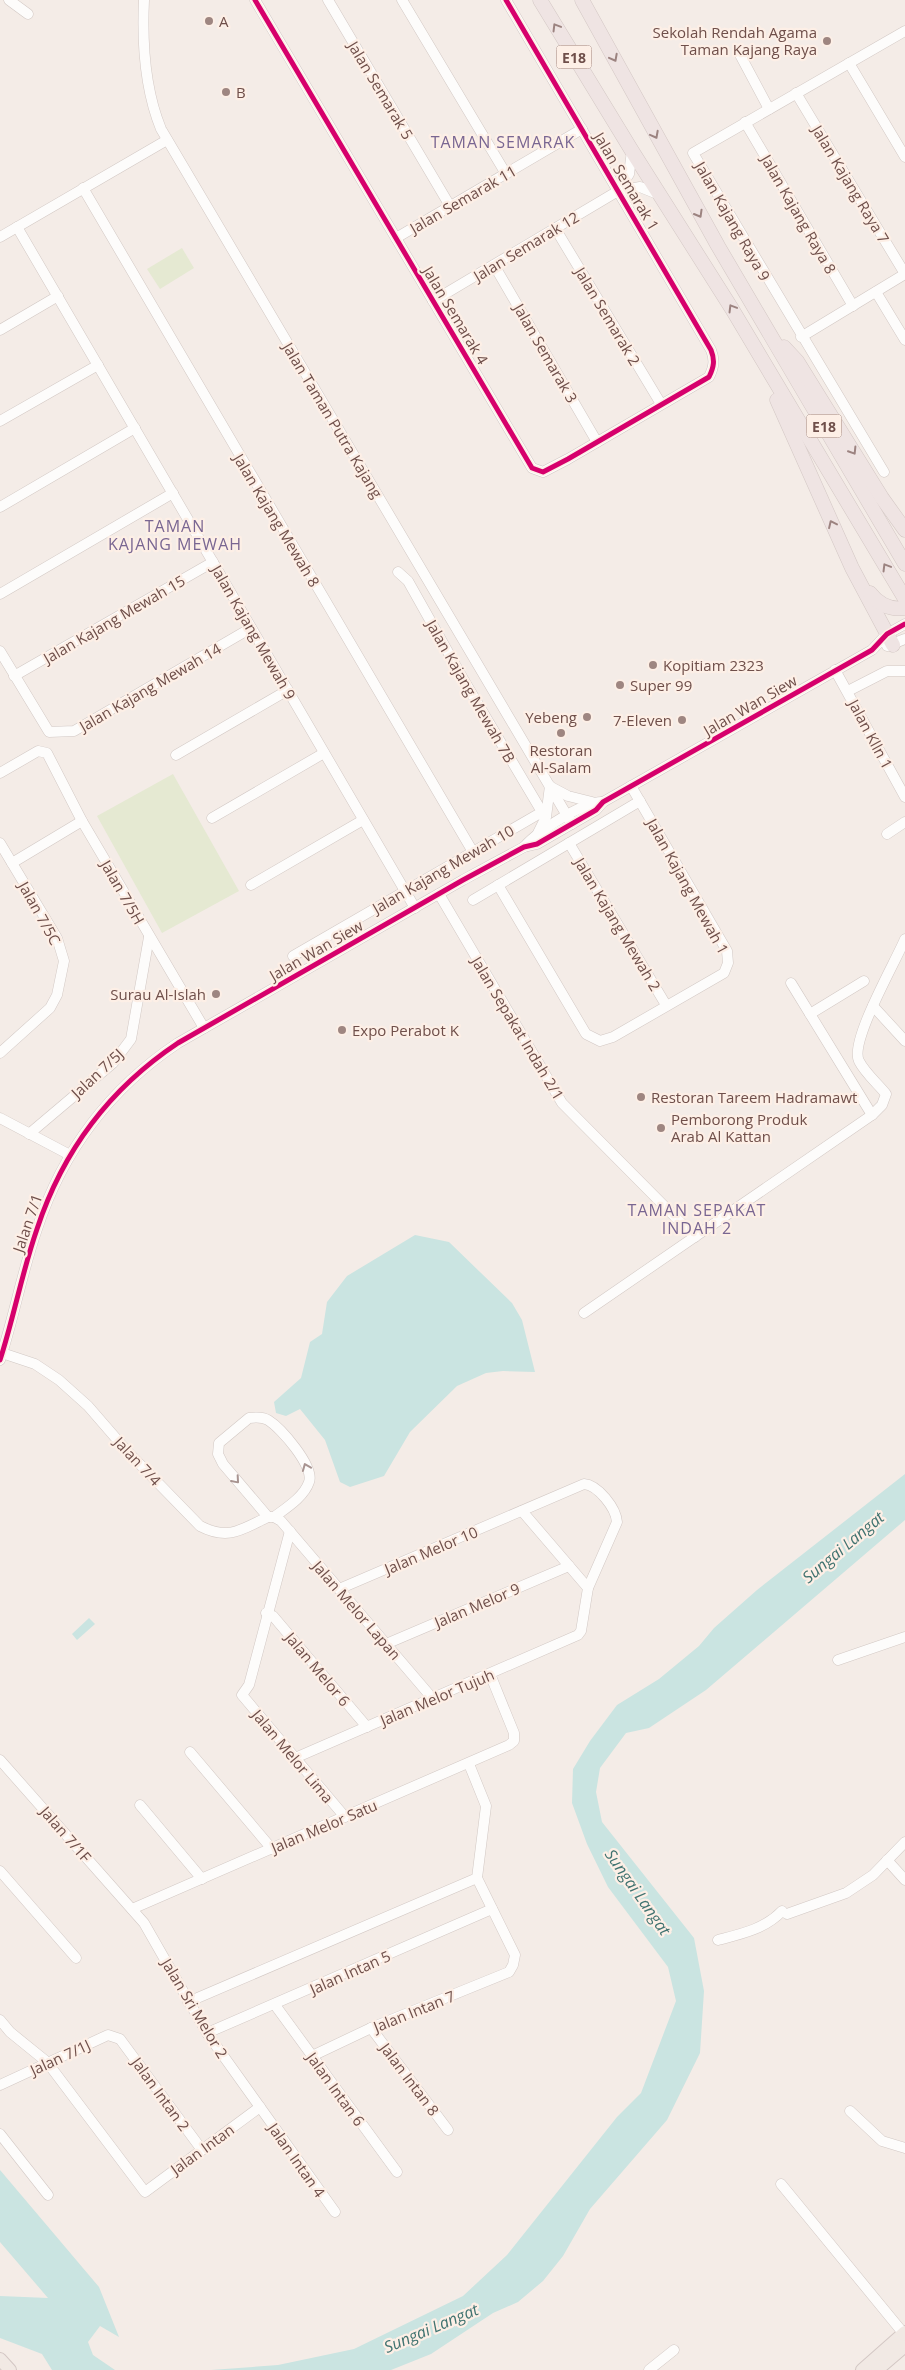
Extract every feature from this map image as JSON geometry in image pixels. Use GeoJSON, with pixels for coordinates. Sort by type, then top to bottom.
{"type":"FeatureCollection","features":[{"type":"Feature","properties":{"kind":"highway","name":"E18"},"geometry":{"type":"LineString","coordinates":[[540,0],[632,151],[727,300],[905,599]]}},
{"type":"Feature","properties":{"kind":"highway","name":"E18"},"geometry":{"type":"LineString","coordinates":[[582,0],[671,164],[905,564]]}},
{"type":"Feature","properties":{"kind":"highway"},"geometry":{"type":"LineString","coordinates":[[765,326],[797,361],[882,498],[905,530]]}},
{"type":"Feature","properties":{"kind":"highway"},"geometry":{"type":"LineString","coordinates":[[756,351],[796,446],[852,568],[895,639]]}},
{"type":"Feature","properties":{"kind":"highway"},"geometry":{"type":"LineString","coordinates":[[852,568],[879,602],[892,608],[905,608]]}},
{"type":"Feature","properties":{"kind":"main road"},"geometry":{"type":"LineString","coordinates":[[862,2370],[905,2338]]}},
{"type":"Feature","properties":{"kind":"main road"},"geometry":{"type":"LineString","coordinates":[[877,2370],[905,2338]]}},
{"type":"Feature","properties":{"kind":"main road"},"geometry":{"type":"LineString","coordinates":[[0,2359],[10,2370]]}},
{"type":"Feature","properties":{"kind":"street"},"geometry":{"type":"LineString","coordinates":[[9,0],[28,14]]}},
{"type":"Feature","properties":{"kind":"street","name":"Jalan Taman Putra Kajang"},"geometry":{"type":"LineString","coordinates":[[144,0],[145,54],[151,94],[156,117],[167,140],[569,820]]}},
{"type":"Feature","properties":{"kind":"street","name":"Jalan Semarak 4"},"geometry":{"type":"LineString","coordinates":[[255,0],[532,468],[543,472],[710,377]]}},
{"type":"Feature","properties":{"kind":"street","name":"Jalan Semarak 5"},"geometry":{"type":"LineString","coordinates":[[328,0],[450,206]]}},
{"type":"Feature","properties":{"kind":"street"},"geometry":{"type":"LineString","coordinates":[[402,0],[506,174]]}},
{"type":"Feature","properties":{"kind":"street","name":"Jalan Semarak 1"},"geometry":{"type":"LineString","coordinates":[[506,0],[711,350],[714,359],[710,377]]}},
{"type":"Feature","properties":{"kind":"street","name":"Jalan Kajang Raya 9"},"geometry":{"type":"LineString","coordinates":[[884,472],[801,337],[693,153],[905,31]]}},
{"type":"Feature","properties":{"kind":"street"},"geometry":{"type":"LineString","coordinates":[[738,51],[769,109]]}},
{"type":"Feature","properties":{"kind":"street"},"geometry":{"type":"LineString","coordinates":[[850,63],[905,156]]}},
{"type":"Feature","properties":{"kind":"street","name":"Jalan Kajang Raya 7"},"geometry":{"type":"LineString","coordinates":[[796,93],[905,274]]}},
{"type":"Feature","properties":{"kind":"street","name":"Jalan Kajang Raya 8"},"geometry":{"type":"LineString","coordinates":[[745,122],[853,306]]}},
{"type":"Feature","properties":{"kind":"street","name":"Jalan Semarak 11"},"geometry":{"type":"LineString","coordinates":[[396,238],[582,129]]}},
{"type":"Feature","properties":{"kind":"street"},"geometry":{"type":"LineString","coordinates":[[0,237],[167,140]]}},
{"type":"Feature","properties":{"kind":"street"},"geometry":{"type":"LineString","coordinates":[[618,191],[629,174],[632,151]]}},
{"type":"Feature","properties":{"kind":"street","name":"Jalan Semarak 12"},"geometry":{"type":"LineString","coordinates":[[433,301],[618,191],[640,187],[661,196]]}},
{"type":"Feature","properties":{"kind":"street","name":"Jalan Kajang Mewah 8"},"geometry":{"type":"LineString","coordinates":[[83,188],[473,852]]}},
{"type":"Feature","properties":{"kind":"street","name":"Jalan Kajang Mewah 9"},"geometry":{"type":"LineString","coordinates":[[17,227],[415,908]]}},
{"type":"Feature","properties":{"kind":"street","name":"Jalan Semarak 2"},"geometry":{"type":"LineString","coordinates":[[555,228],[661,404]]}},
{"type":"Feature","properties":{"kind":"street","name":"Jalan Semarak 3"},"geometry":{"type":"LineString","coordinates":[[494,265],[597,442]]}},
{"type":"Feature","properties":{"kind":"street"},"geometry":{"type":"LineString","coordinates":[[801,337],[905,274]]}},
{"type":"Feature","properties":{"kind":"street"},"geometry":{"type":"LineString","coordinates":[[876,292],[905,340]]}},
{"type":"Feature","properties":{"kind":"street"},"geometry":{"type":"LineString","coordinates":[[0,330],[58,296]]}},
{"type":"Feature","properties":{"kind":"street"},"geometry":{"type":"LineString","coordinates":[[0,421],[98,365]]}},
{"type":"Feature","properties":{"kind":"street"},"geometry":{"type":"LineString","coordinates":[[0,507],[135,428]]}},
{"type":"Feature","properties":{"kind":"street"},"geometry":{"type":"LineString","coordinates":[[0,594],[173,493]]}},
{"type":"Feature","properties":{"kind":"street","name":"Jalan Kajang Mewah 15"},"geometry":{"type":"LineString","coordinates":[[14,676],[213,562]]}},
{"type":"Feature","properties":{"kind":"street","name":"Jalan Kajang Mewah 7B"},"geometry":{"type":"LineString","coordinates":[[398,572],[408,581],[462,678],[542,812]]}},
{"type":"Feature","properties":{"kind":"street","name":"Jalan Wan Siew"},"geometry":{"type":"LineString","coordinates":[[524,847],[538,833],[596,810],[603,802],[836,670],[895,639],[905,624]]}},
{"type":"Feature","properties":{"kind":"street","name":"Jalan Kajang Mewah 14"},"geometry":{"type":"LineString","coordinates":[[0,651],[49,732],[74,731],[251,628]]}},
{"type":"Feature","properties":{"kind":"street","name":"Jalan Klln 1"},"geometry":{"type":"LineString","coordinates":[[836,670],[905,798]]}},
{"type":"Feature","properties":{"kind":"street"},"geometry":{"type":"LineString","coordinates":[[848,691],[887,671],[905,671]]}},
{"type":"Feature","properties":{"kind":"street"},"geometry":{"type":"LineString","coordinates":[[176,755],[288,690]]}},
{"type":"Feature","properties":{"kind":"street","name":"Jalan 7/5H"},"geometry":{"type":"LineString","coordinates":[[0,773],[38,751],[47,753],[82,821],[149,938],[204,1028]]}},
{"type":"Feature","properties":{"kind":"street"},"geometry":{"type":"LineString","coordinates":[[212,818],[324,753]]}},
{"type":"Feature","properties":{"kind":"street"},"geometry":{"type":"LineString","coordinates":[[538,833],[546,816],[550,786],[568,796],[592,802]]}},
{"type":"Feature","properties":{"kind":"street","name":"Jalan Kajang Mewah 1"},"geometry":{"type":"LineString","coordinates":[[498,885],[586,1034],[600,1041],[613,1038],[724,973],[728,963],[727,951],[631,786]]}},
{"type":"Feature","properties":{"kind":"street","name":"Jalan Kajang Mewah 1"},"geometry":{"type":"LineString","coordinates":[[473,900],[640,801]]}},
{"type":"Feature","properties":{"kind":"street","name":"Jalan Wan Siew"},"geometry":{"type":"LineString","coordinates":[[70,1155],[105,1105],[135,1075],[156,1058],[204,1028],[439,894],[524,847],[536,844],[592,802],[603,802]]}},
{"type":"Feature","properties":{"kind":"street","name":"Jalan Kajang Mewah 10"},"geometry":{"type":"LineString","coordinates":[[293,956],[542,812]]}},
{"type":"Feature","properties":{"kind":"street"},"geometry":{"type":"LineString","coordinates":[[251,885],[363,820]]}},
{"type":"Feature","properties":{"kind":"street"},"geometry":{"type":"LineString","coordinates":[[12,863],[82,821]]}},
{"type":"Feature","properties":{"kind":"street"},"geometry":{"type":"LineString","coordinates":[[887,834],[905,822]]}},
{"type":"Feature","properties":{"kind":"street","name":"Jalan 7/5C"},"geometry":{"type":"LineString","coordinates":[[0,843],[57,938],[64,961],[57,995],[50,1008],[0,1053]]}},
{"type":"Feature","properties":{"kind":"street","name":"Jalan Kajang Mewah 2"},"geometry":{"type":"LineString","coordinates":[[569,843],[666,1006]]}},
{"type":"Feature","properties":{"kind":"street","name":"Jalan Sepakat Indah 2/1"},"geometry":{"type":"LineString","coordinates":[[439,894],[562,1103],[695,1237]]}},
{"type":"Feature","properties":{"kind":"street","name":"Jalan 7/5J"},"geometry":{"type":"LineString","coordinates":[[29,1134],[113,1063],[131,1039],[149,938]]}},
{"type":"Feature","properties":{"kind":"street"},"geometry":{"type":"LineString","coordinates":[[584,1313],[872,1115],[882,1105],[886,1094],[858,1057],[858,1042],[873,1006],[903,952],[905,939]]}},
{"type":"Feature","properties":{"kind":"street"},"geometry":{"type":"LineString","coordinates":[[810,1014],[864,981]]}},
{"type":"Feature","properties":{"kind":"street"},"geometry":{"type":"LineString","coordinates":[[791,982],[872,1115]]}},
{"type":"Feature","properties":{"kind":"street"},"geometry":{"type":"LineString","coordinates":[[873,1006],[905,1040]]}},
{"type":"Feature","properties":{"kind":"street"},"geometry":{"type":"LineString","coordinates":[[0,1118],[70,1155]]}},
{"type":"Feature","properties":{"kind":"street","name":"Jalan 7/1"},"geometry":{"type":"LineString","coordinates":[[1,1357],[36,1229],[52,1189],[70,1155]]}},
{"type":"Feature","properties":{"kind":"street","name":"Jalan 7/4"},"geometry":{"type":"LineString","coordinates":[[1,1357],[36,1364],[59,1380],[88,1406],[128,1452],[200,1526],[214,1533],[229,1534],[274,1518]]}},
{"type":"Feature","properties":{"kind":"street","name":"Jalan Melor Lapan"},"geometry":{"type":"LineString","coordinates":[[274,1518],[305,1490],[310,1480],[309,1469],[276,1427],[267,1420],[250,1418],[219,1443],[218,1454],[223,1464],[274,1518],[290,1531],[433,1699]]}},
{"type":"Feature","properties":{"kind":"street","name":"Jalan Melor 10"},"geometry":{"type":"LineString","coordinates":[[339,1589],[584,1484],[592,1486],[605,1499],[614,1510],[617,1522],[588,1588]]}},
{"type":"Feature","properties":{"kind":"street"},"geometry":{"type":"LineString","coordinates":[[522,1511],[588,1588]]}},
{"type":"Feature","properties":{"kind":"street"},"geometry":{"type":"LineString","coordinates":[[266,1614],[290,1531]]}},
{"type":"Feature","properties":{"kind":"street","name":"Jalan Melor 9"},"geometry":{"type":"LineString","coordinates":[[386,1644],[569,1566]]}},
{"type":"Feature","properties":{"kind":"street","name":"Jalan Melor Tujuh"},"geometry":{"type":"LineString","coordinates":[[295,1758],[578,1635],[581,1631],[588,1588]]}},
{"type":"Feature","properties":{"kind":"street","name":"Jalan Melor Lima"},"geometry":{"type":"LineString","coordinates":[[266,1614],[249,1685],[242,1695],[345,1817]]}},
{"type":"Feature","properties":{"kind":"street","name":"Jalan Melor 6"},"geometry":{"type":"LineString","coordinates":[[266,1614],[273,1616],[367,1727]]}},
{"type":"Feature","properties":{"kind":"street"},"geometry":{"type":"LineString","coordinates":[[838,1660],[905,1637]]}},
{"type":"Feature","properties":{"kind":"street","name":"Jalan Melor Satu"},"geometry":{"type":"LineString","coordinates":[[132,1909],[469,1764],[514,1741],[514,1733],[490,1674]]}},
{"type":"Feature","properties":{"kind":"street"},"geometry":{"type":"LineString","coordinates":[[190,1752],[272,1849]]}},
{"type":"Feature","properties":{"kind":"street","name":"Jalan 7/1F"},"geometry":{"type":"LineString","coordinates":[[0,1760],[132,1909]]}},
{"type":"Feature","properties":{"kind":"street"},"geometry":{"type":"LineString","coordinates":[[469,1764],[486,1806],[477,1878],[492,1910]]}},
{"type":"Feature","properties":{"kind":"street"},"geometry":{"type":"LineString","coordinates":[[140,1805],[202,1879]]}},
{"type":"Feature","properties":{"kind":"street"},"geometry":{"type":"LineString","coordinates":[[718,1940],[754,1930],[773,1921],[785,1912],[846,1893],[874,1875],[905,1842]]}},
{"type":"Feature","properties":{"kind":"street"},"geometry":{"type":"LineString","coordinates":[[887,1860],[905,1880]]}},
{"type":"Feature","properties":{"kind":"street"},"geometry":{"type":"LineString","coordinates":[[0,1871],[76,1958]]}},
{"type":"Feature","properties":{"kind":"street"},"geometry":{"type":"LineString","coordinates":[[188,2002],[477,1878]]}},
{"type":"Feature","properties":{"kind":"street","name":"Jalan Sri Melor 2"},"geometry":{"type":"LineString","coordinates":[[132,1909],[154,1938],[188,2002],[208,2034],[260,2107]]}},
{"type":"Feature","properties":{"kind":"street","name":"Jalan Intan 7"},"geometry":{"type":"LineString","coordinates":[[312,2056],[371,2028],[509,1972],[513,1966],[515,1955],[492,1910]]}},
{"type":"Feature","properties":{"kind":"street","name":"Jalan Intan 5"},"geometry":{"type":"LineString","coordinates":[[208,2034],[492,1910]]}},
{"type":"Feature","properties":{"kind":"street","name":"Jalan Intan 6"},"geometry":{"type":"LineString","coordinates":[[275,2005],[397,2172]]}},
{"type":"Feature","properties":{"kind":"street"},"geometry":{"type":"LineString","coordinates":[[0,2020],[10,2032],[47,2062]]}},
{"type":"Feature","properties":{"kind":"street","name":"Jalan Intan 8"},"geometry":{"type":"LineString","coordinates":[[371,2028],[448,2130]]}},
{"type":"Feature","properties":{"kind":"street","name":"Jalan 7/1J"},"geometry":{"type":"LineString","coordinates":[[0,2085],[108,2035],[120,2038]]}},
{"type":"Feature","properties":{"kind":"street","name":"Jalan Intan 2"},"geometry":{"type":"LineString","coordinates":[[120,2038],[202,2150]]}},
{"type":"Feature","properties":{"kind":"street","name":"Jalan Intan"},"geometry":{"type":"LineString","coordinates":[[47,2062],[144,2192],[260,2107]]}},
{"type":"Feature","properties":{"kind":"street","name":"Jalan Intan 4"},"geometry":{"type":"LineString","coordinates":[[260,2107],[334,2212]]}},
{"type":"Feature","properties":{"kind":"street"},"geometry":{"type":"LineString","coordinates":[[850,2111],[882,2141],[905,2148]]}},
{"type":"Feature","properties":{"kind":"street"},"geometry":{"type":"LineString","coordinates":[[0,2134],[48,2195]]}},
{"type":"Feature","properties":{"kind":"street"},"geometry":{"type":"LineString","coordinates":[[781,2184],[905,2338]]}},
{"type":"Feature","properties":{"kind":"street"},"geometry":{"type":"LineString","coordinates":[[648,2370],[674,2350]]}},
{"type":"Feature","properties":{"kind":"green space"},"geometry":{"type":"Polygon","coordinates":[[[182,248],[194,268],[160,289],[147,269],[182,248]]]}},
{"type":"Feature","properties":{"kind":"green space"},"geometry":{"type":"Polygon","coordinates":[[[173,774],[239,891],[162,933],[97,816],[173,774]]]}},
{"type":"Feature","properties":{"kind":"water"},"geometry":{"type":"Polygon","coordinates":[[[415,1235],[449,1242],[512,1303],[522,1320],[535,1372],[503,1371],[486,1373],[457,1386],[410,1432],[384,1476],[350,1487],[340,1482],[325,1440],[300,1409],[286,1416],[276,1413],[274,1402],[301,1378],[310,1342],[322,1334],[327,1302],[347,1276],[415,1235]]]}},
{"type":"Feature","properties":{"kind":"water","name":"Sungai Langat"},"geometry":{"type":"Polygon","coordinates":[[[905,1474],[905,1520],[706,1690],[649,1728],[626,1733],[600,1768],[596,1792],[602,1822],[694,1938],[704,1991],[700,2053],[667,2120],[590,2209],[563,2256],[543,2281],[518,2302],[493,2313],[431,2354],[391,2370],[211,2370],[278,2365],[354,2349],[463,2296],[507,2255],[617,2117],[641,2093],[676,2001],[668,1967],[608,1887],[587,1844],[572,1803],[573,1769],[590,1741],[617,1705],[659,1679],[699,1646],[714,1628],[757,1590],[905,1474]]]}},
{"type":"Feature","properties":{"kind":"water"},"geometry":{"type":"Polygon","coordinates":[[[89,1618],[95,1624],[77,1640],[72,1634],[89,1618]]]}},
{"type":"Feature","properties":{"kind":"water"},"geometry":{"type":"Polygon","coordinates":[[[0,2170],[99,2287],[119,2337],[100,2326],[88,2342],[93,2355],[115,2370],[52,2370],[42,2354],[0,2338],[0,2296],[48,2298],[0,2242],[0,2170]]]}},
{"type":"Feature","properties":{"kind":"cycle path"},"geometry":{"type":"LineString","coordinates":[[255,0],[532,468],[543,472],[709,377],[713,367],[713,357],[711,350],[506,0]]}},
{"type":"Feature","properties":{"kind":"cycle path"},"geometry":{"type":"LineString","coordinates":[[0,1360],[37,1229],[60,1173],[91,1124],[110,1101],[153,1061],[178,1043],[463,880],[524,847],[537,844],[596,810],[603,802],[872,650],[887,634],[905,624]]}},
{"type":"Feature","properties":{"kind":"place","name":"A"},"geometry":{"type":"Point","coordinates":[209,21]}},
{"type":"Feature","properties":{"kind":"place","name":"Sekolah Rendah Agama Taman Kajang Raya"},"geometry":{"type":"Point","coordinates":[827,41]}},
{"type":"Feature","properties":{"kind":"place","name":"B"},"geometry":{"type":"Point","coordinates":[226,92]}},
{"type":"Feature","properties":{"kind":"place","name":"Kopitiam 2323"},"geometry":{"type":"Point","coordinates":[653,665]}},
{"type":"Feature","properties":{"kind":"place","name":"Super 99"},"geometry":{"type":"Point","coordinates":[620,685]}},
{"type":"Feature","properties":{"kind":"place","name":"Yebeng"},"geometry":{"type":"Point","coordinates":[587,717]}},
{"type":"Feature","properties":{"kind":"place","name":"7-Eleven"},"geometry":{"type":"Point","coordinates":[682,720]}},
{"type":"Feature","properties":{"kind":"place","name":"Restoran Al-Salam"},"geometry":{"type":"Point","coordinates":[561,733]}},
{"type":"Feature","properties":{"kind":"place","name":"Surau Al-Islah"},"geometry":{"type":"Point","coordinates":[216,994]}},
{"type":"Feature","properties":{"kind":"place","name":"Expo Perabot K"},"geometry":{"type":"Point","coordinates":[342,1030]}},
{"type":"Feature","properties":{"kind":"place","name":"Restoran Tareem Hadramawt"},"geometry":{"type":"Point","coordinates":[641,1097]}},
{"type":"Feature","properties":{"kind":"place","name":"Pemborong Produk Arab Al Kattan"},"geometry":{"type":"Point","coordinates":[661,1128]}},
{"type":"Feature","properties":{"kind":"district","name":"TAMAN SEMARAK"},"geometry":{"type":"Point","coordinates":[503,142]}},
{"type":"Feature","properties":{"kind":"district","name":"TAMAN KAJANG MEWAH"},"geometry":{"type":"Point","coordinates":[175,535]}},
{"type":"Feature","properties":{"kind":"district","name":"TAMAN SEPAKAT INDAH 2"},"geometry":{"type":"Point","coordinates":[697,1219]}}]}
